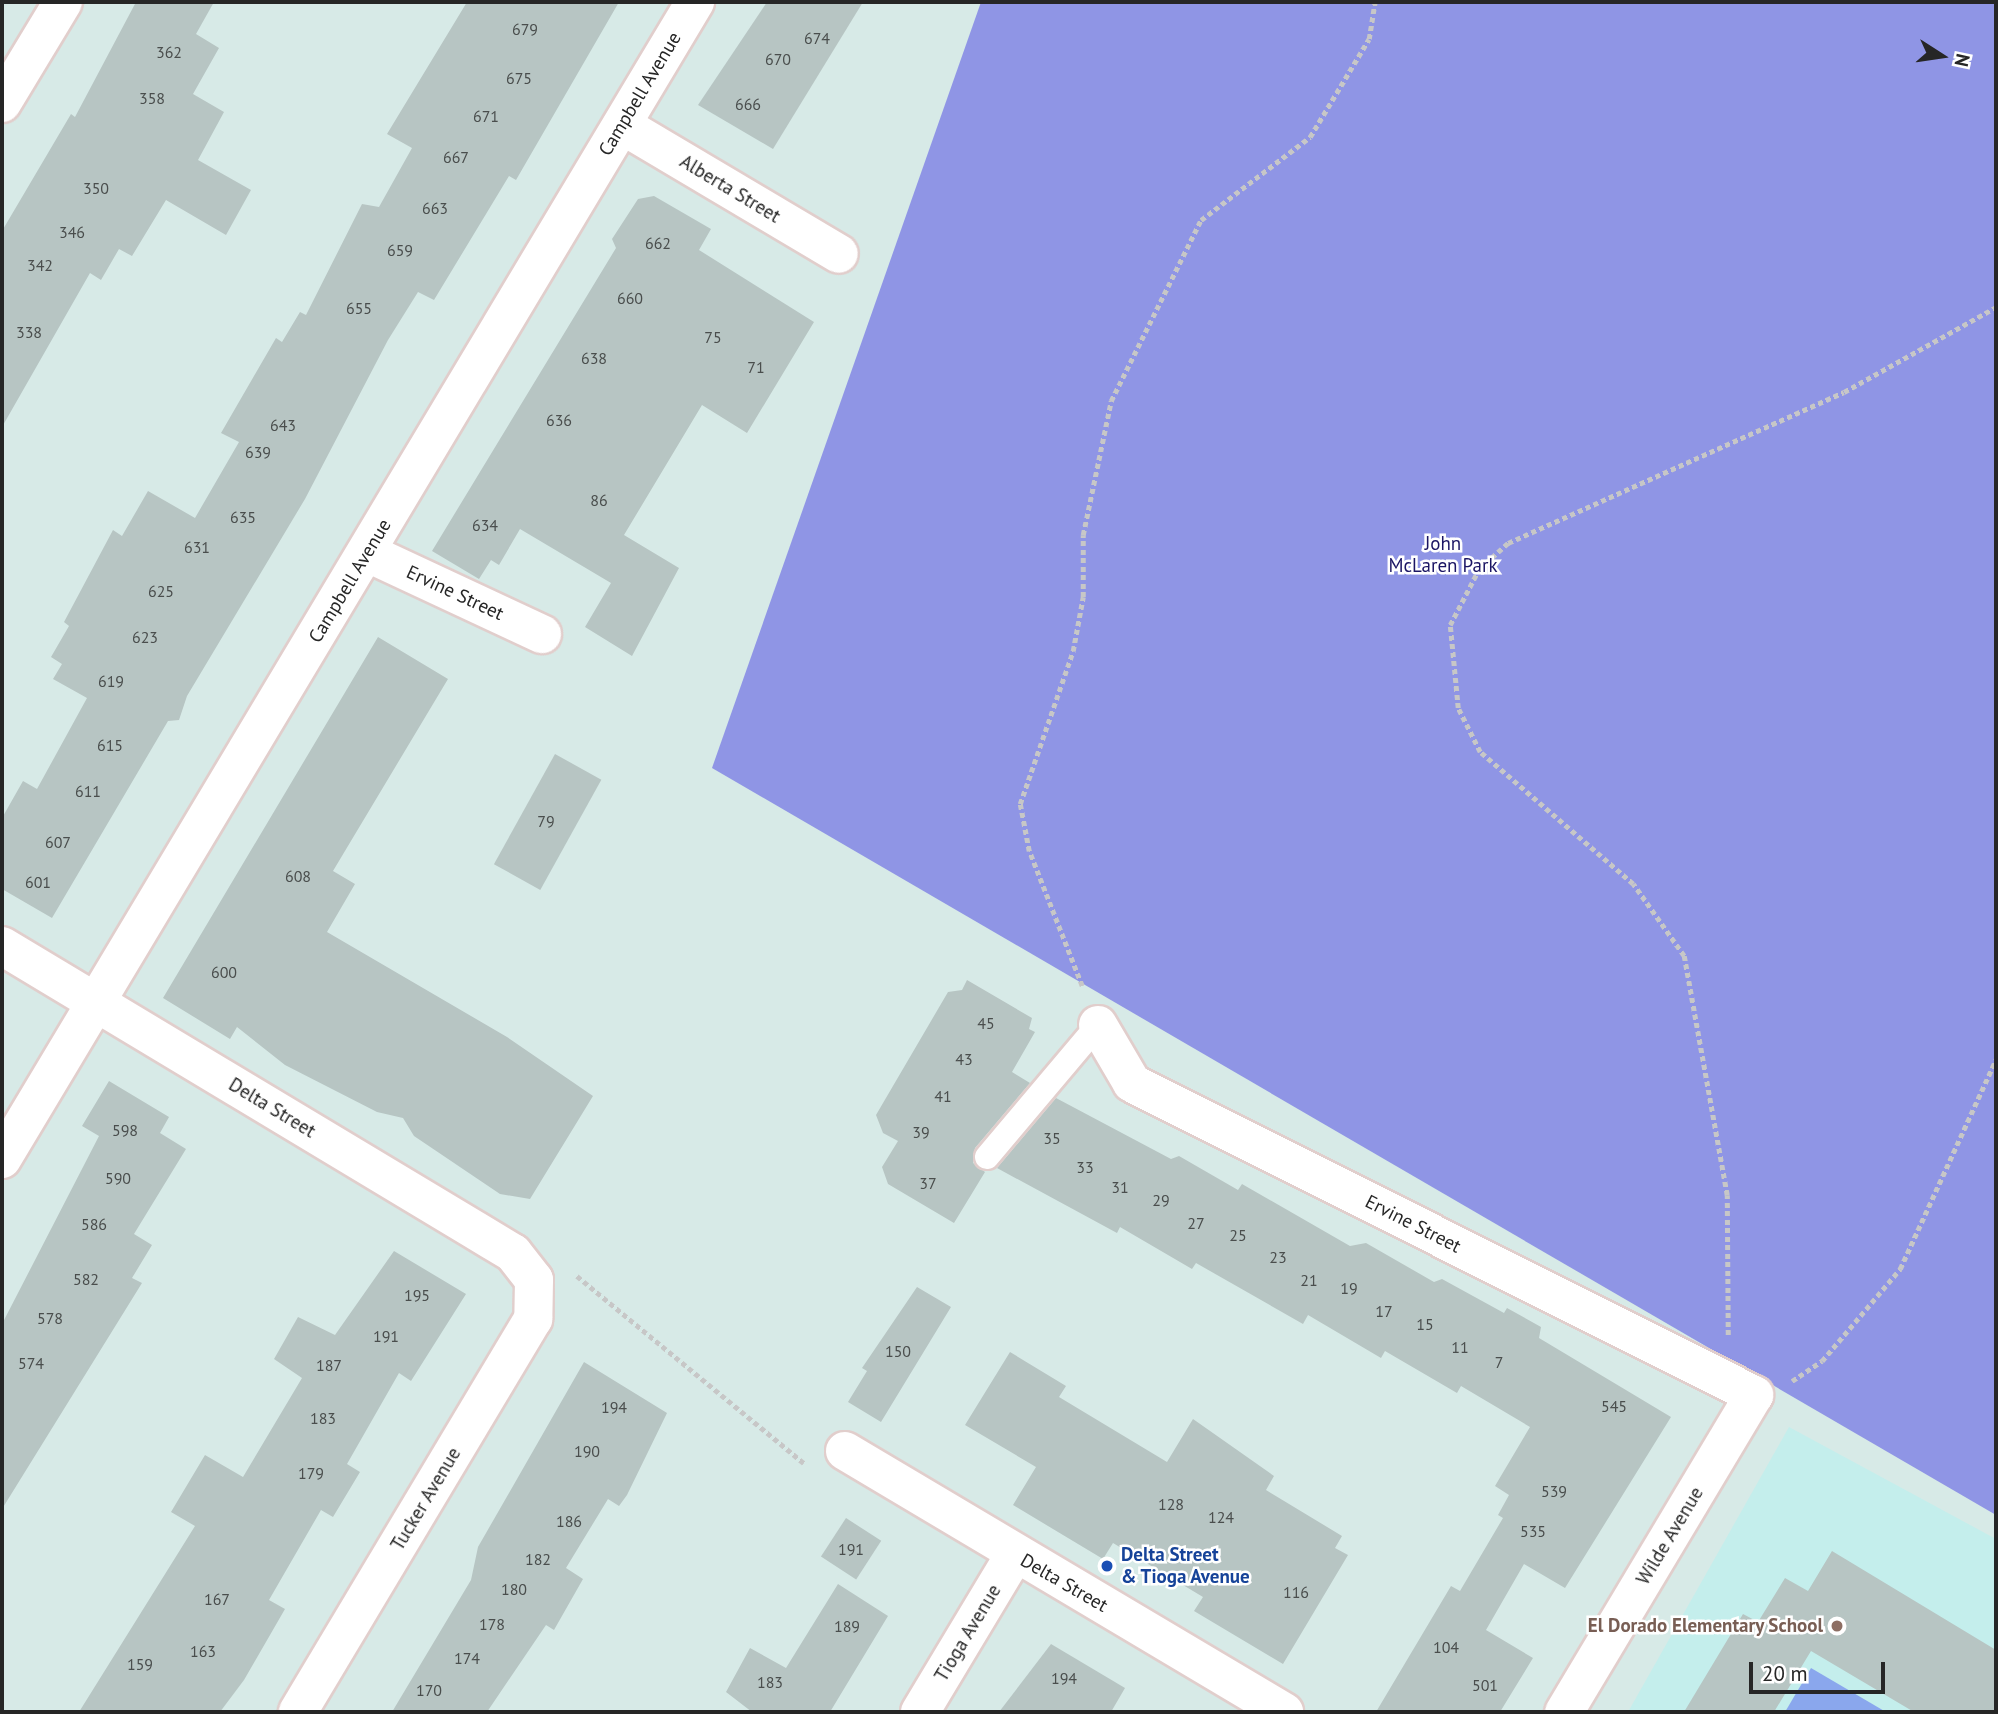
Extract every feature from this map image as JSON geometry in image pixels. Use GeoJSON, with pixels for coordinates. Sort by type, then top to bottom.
{"type":"FeatureCollection","features":[{"type":"Feature","properties":{"kind":"street"},"geometry":{"type":"LineString","coordinates":[[2,103],[63,2]]}},
{"type":"Feature","properties":{"kind":"street","name":"Campbell Avenue"},"geometry":{"type":"LineString","coordinates":[[2,1159],[368,553],[695,2]]}},
{"type":"Feature","properties":{"kind":"street","name":"Alberta Street"},"geometry":{"type":"LineString","coordinates":[[622,125],[839,254]]}},
{"type":"Feature","properties":{"kind":"street","name":"Ervine Street"},"geometry":{"type":"LineString","coordinates":[[368,553],[542,634]]}},
{"type":"Feature","properties":{"kind":"street","name":"Delta Street"},"geometry":{"type":"LineString","coordinates":[[2,946],[513,1253],[534,1280]]}},
{"type":"Feature","properties":{"kind":"street","name":"Ervine Street"},"geometry":{"type":"LineString","coordinates":[[1098,1025],[1132,1083],[1740,1397]]}},
{"type":"Feature","properties":{"kind":"street","name":"Tucker Avenue"},"geometry":{"type":"LineString","coordinates":[[298,1712],[533,1319],[534,1280]]}},
{"type":"Feature","properties":{"kind":"street","name":"Wilde Avenue"},"geometry":{"type":"LineString","coordinates":[[1564,1712],[1740,1397]]}},
{"type":"Feature","properties":{"kind":"street","name":"Delta Street"},"geometry":{"type":"LineString","coordinates":[[830,1461],[1015,1554],[1284,1712]]}},
{"type":"Feature","properties":{"kind":"street","name":"Tioga Avenue"},"geometry":{"type":"LineString","coordinates":[[920,1712],[1015,1554]]}},
{"type":"Feature","properties":{"kind":"lane"},"geometry":{"type":"LineString","coordinates":[[987,1157],[1098,1025]]}},
{"type":"Feature","properties":{"kind":"path"},"geometry":{"type":"LineString","coordinates":[[1098,1025],[1029,851],[1020,804],[1073,651],[1100,440],[1134,344],[1200,220],[1310,137],[1368,38],[1375,2]]}},
{"type":"Feature","properties":{"kind":"path"},"geometry":{"type":"LineString","coordinates":[[1996,307],[1844,392],[1508,543],[1479,569],[1450,625],[1458,708],[1480,752],[1633,884],[1684,956],[1727,1195],[1740,1397],[1822,1361],[1900,1269],[1996,1059]]}},
{"type":"Feature","properties":{"kind":"path"},"geometry":{"type":"LineString","coordinates":[[594,1284],[830,1461]]}},
{"type":"Feature","properties":{"kind":"shaded area","name":"El Dorado Elementary School"},"geometry":{"type":"Polygon","coordinates":[[[1789,1427],[1996,1539],[1996,1712],[1628,1712],[1789,1427]]]}},
{"type":"Feature","properties":{"kind":"shaded area"},"geometry":{"type":"Polygon","coordinates":[[[1811,1668],[1886,1712],[1785,1712],[1811,1668]]]}},
{"type":"Feature","properties":{"kind":"green space","name":"John McLaren Park"},"geometry":{"type":"Polygon","coordinates":[[[981,2],[1996,2],[1996,1515],[712,768],[981,2]]]}},
{"type":"Feature","properties":{"kind":"building"},"geometry":{"type":"Polygon","coordinates":[[[136,2],[214,2],[196,34],[219,48],[193,94],[224,112],[198,160],[251,190],[226,235],[166,200],[132,256],[119,249],[101,280],[90,273],[2,427],[2,231],[71,114],[75,117],[136,2]]]}},
{"type":"Feature","properties":{"kind":"building"},"geometry":{"type":"Polygon","coordinates":[[[467,2],[619,2],[516,180],[509,176],[434,300],[418,292],[388,340],[305,499],[187,696],[179,720],[168,721],[52,918],[2,889],[2,818],[23,781],[37,789],[87,698],[53,679],[62,664],[51,657],[69,626],[64,622],[113,530],[122,536],[148,491],[195,518],[239,442],[221,433],[276,338],[282,342],[300,312],[306,315],[362,204],[379,207],[412,148],[387,134],[467,2]]]}},
{"type":"Feature","properties":{"kind":"building"},"geometry":{"type":"Polygon","coordinates":[[[767,2],[863,2],[773,149],[698,105],[767,2]]]}},
{"type":"Feature","properties":{"kind":"building"},"geometry":{"type":"Polygon","coordinates":[[[654,196],[711,229],[699,250],[814,322],[747,433],[702,405],[624,535],[679,568],[632,656],[585,627],[611,583],[520,529],[499,565],[491,560],[479,579],[432,551],[616,248],[612,239],[638,199],[654,196]]]}},
{"type":"Feature","properties":{"kind":"building"},"geometry":{"type":"Polygon","coordinates":[[[378,637],[448,679],[333,871],[355,884],[327,932],[507,1037],[593,1096],[530,1199],[500,1194],[414,1136],[403,1118],[377,1112],[285,1065],[237,1027],[230,1039],[163,998],[378,637]]]}},
{"type":"Feature","properties":{"kind":"building"},"geometry":{"type":"Polygon","coordinates":[[[555,754],[601,780],[540,890],[494,864],[555,754]]]}},
{"type":"Feature","properties":{"kind":"building"},"geometry":{"type":"Polygon","coordinates":[[[967,980],[1032,1018],[1029,1029],[1035,1032],[1012,1072],[1030,1083],[975,1148],[973,1163],[985,1172],[954,1223],[888,1184],[882,1167],[898,1141],[883,1133],[876,1115],[948,992],[962,990],[967,980]]]}},
{"type":"Feature","properties":{"kind":"building"},"geometry":{"type":"Polygon","coordinates":[[[109,1081],[169,1117],[160,1133],[186,1149],[134,1234],[152,1245],[132,1278],[142,1283],[2,1509],[2,1324],[99,1136],[82,1126],[109,1081]]]}},
{"type":"Feature","properties":{"kind":"building"},"geometry":{"type":"Polygon","coordinates":[[[1056,1098],[1171,1159],[1179,1156],[1238,1190],[1242,1184],[1350,1246],[1366,1243],[1434,1282],[1442,1279],[1504,1313],[1507,1308],[1541,1327],[1539,1338],[1671,1417],[1565,1588],[1524,1564],[1486,1630],[1533,1658],[1500,1712],[1376,1712],[1451,1586],[1460,1591],[1503,1518],[1498,1515],[1509,1495],[1495,1486],[1530,1427],[1461,1386],[1457,1393],[1385,1351],[1381,1358],[1308,1315],[1303,1324],[1196,1263],[1192,1269],[1120,1227],[1117,1233],[997,1168],[1056,1098]]]}},
{"type":"Feature","properties":{"kind":"building"},"geometry":{"type":"Polygon","coordinates":[[[394,1251],[466,1294],[411,1381],[399,1373],[347,1464],[360,1472],[333,1517],[321,1510],[269,1600],[285,1609],[244,1680],[220,1712],[79,1712],[195,1526],[171,1512],[205,1455],[243,1477],[302,1378],[274,1359],[298,1317],[335,1335],[394,1251]]]}},
{"type":"Feature","properties":{"kind":"building"},"geometry":{"type":"Polygon","coordinates":[[[917,1287],[951,1307],[881,1422],[848,1402],[867,1371],[862,1368],[917,1287]]]}},
{"type":"Feature","properties":{"kind":"building"},"geometry":{"type":"Polygon","coordinates":[[[1010,1352],[1066,1386],[1059,1397],[1167,1462],[1193,1419],[1274,1476],[1266,1490],[1342,1536],[1335,1548],[1348,1555],[1283,1664],[1194,1611],[1203,1597],[1113,1543],[1103,1559],[1013,1505],[1036,1467],[965,1425],[1010,1352]]]}},
{"type":"Feature","properties":{"kind":"building"},"geometry":{"type":"Polygon","coordinates":[[[584,1362],[667,1413],[627,1495],[619,1506],[608,1499],[566,1568],[583,1579],[554,1630],[546,1625],[487,1712],[392,1712],[471,1580],[478,1547],[584,1362]]]}},
{"type":"Feature","properties":{"kind":"building"},"geometry":{"type":"Polygon","coordinates":[[[846,1518],[881,1541],[856,1579],[821,1557],[846,1518]]]}},
{"type":"Feature","properties":{"kind":"building"},"geometry":{"type":"Polygon","coordinates":[[[1832,1551],[1996,1650],[1996,1712],[1914,1712],[1811,1651],[1774,1712],[1684,1712],[1743,1614],[1758,1622],[1785,1578],[1808,1591],[1832,1551]]]}},
{"type":"Feature","properties":{"kind":"building"},"geometry":{"type":"Polygon","coordinates":[[[838,1584],[888,1616],[830,1712],[752,1712],[726,1692],[750,1648],[786,1668],[838,1584]]]}},
{"type":"Feature","properties":{"kind":"building"},"geometry":{"type":"Polygon","coordinates":[[[1051,1644],[1125,1688],[1111,1712],[999,1712],[1051,1644]]]}},
{"type":"Feature","properties":{"kind":"place","name":"Delta Street & Tioga Avenue"},"geometry":{"type":"Point","coordinates":[1107,1566]}},
{"type":"Feature","properties":{"kind":"place","name":"El Dorado Elementary School"},"geometry":{"type":"Point","coordinates":[1837,1626]}}]}
